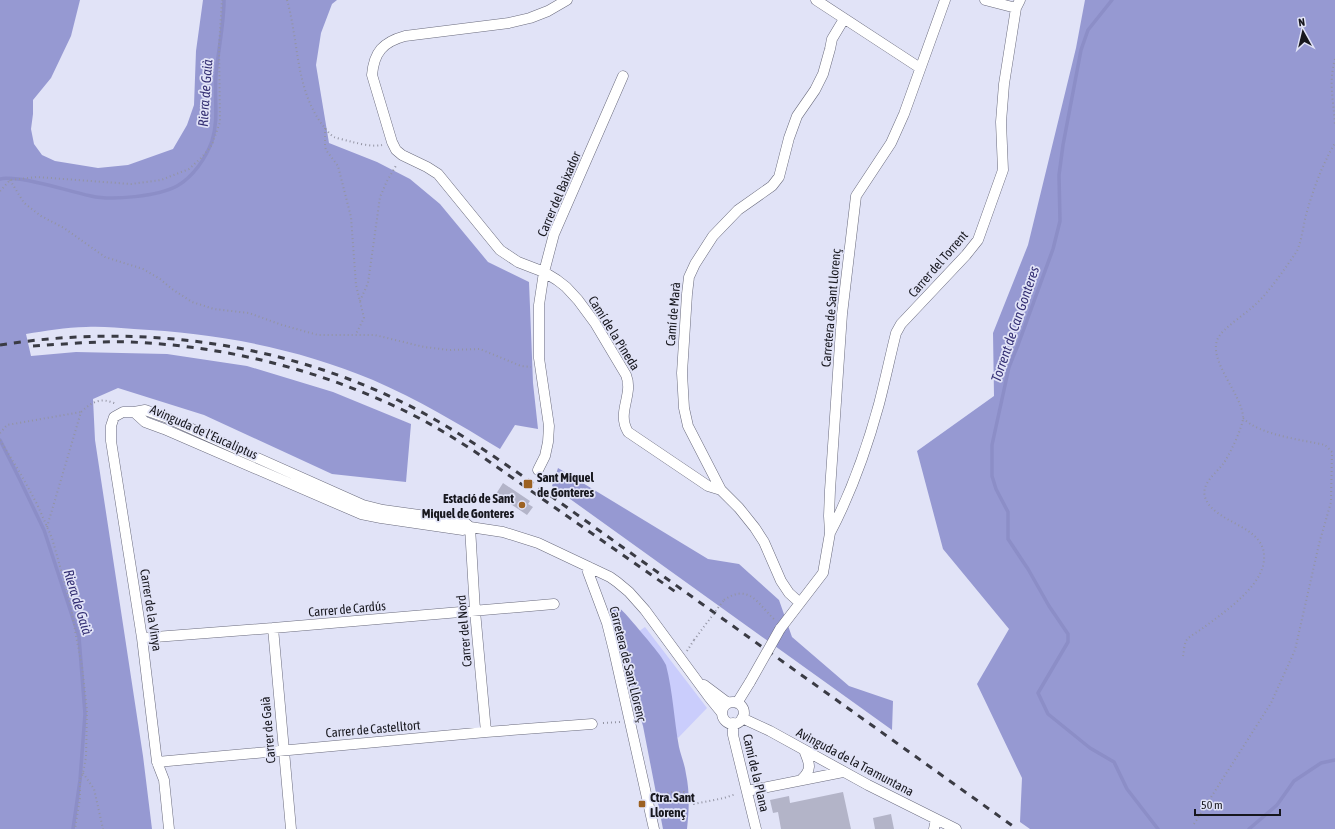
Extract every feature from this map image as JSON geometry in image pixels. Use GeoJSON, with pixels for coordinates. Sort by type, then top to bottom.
{"type":"FeatureCollection","features":[{"type":"Feature","properties":{"kind":"street"},"geometry":{"type":"LineString","coordinates":[[402,155],[396,150],[392,142],[372,76],[373,65],[378,53],[384,45],[393,39],[405,36],[509,23],[530,18],[548,11],[567,0]]}},
{"type":"Feature","properties":{"kind":"street"},"geometry":{"type":"LineString","coordinates":[[816,0],[920,68]]}},
{"type":"Feature","properties":{"kind":"street","name":"Carretera de Sant Llorenç"},"geometry":{"type":"LineString","coordinates":[[733,703],[750,682],[782,626],[823,573],[830,533],[830,490],[842,314],[856,196],[891,143],[904,114],[944,0]]}},
{"type":"Feature","properties":{"kind":"street"},"geometry":{"type":"LineString","coordinates":[[985,0],[1018,4]]}},
{"type":"Feature","properties":{"kind":"street","name":"Carrer del Torrent"},"geometry":{"type":"LineString","coordinates":[[830,533],[840,514],[865,450],[879,405],[896,333],[901,324],[966,255],[978,240],[1004,170],[1001,122],[1004,84],[1018,4]]}},
{"type":"Feature","properties":{"kind":"street","name":"Camí de Marà"},"geometry":{"type":"LineString","coordinates":[[800,603],[789,593],[781,581],[764,542],[755,528],[739,508],[721,490],[688,426],[684,408],[682,373],[689,277],[695,264],[713,236],[738,210],[772,186],[779,177],[789,138],[797,116],[815,90],[823,74],[832,39],[844,19]]}},
{"type":"Feature","properties":{"kind":"street","name":"Carrer del Baixador"},"geometry":{"type":"LineString","coordinates":[[538,470],[545,456],[549,426],[540,365],[539,335],[539,305],[544,272],[554,234],[623,76]]}},
{"type":"Feature","properties":{"kind":"street","name":"Camí de la Pineda"},"geometry":{"type":"LineString","coordinates":[[402,155],[422,164],[438,174],[500,250],[518,262],[544,272],[566,287],[596,323],[626,375],[629,383],[623,416],[624,425],[628,432],[708,486],[721,490]]}},
{"type":"Feature","properties":{"kind":"street","name":"Avinguda de l'Eucaliptus"},"geometry":{"type":"LineString","coordinates":[[134,412],[145,410],[166,417],[364,505],[382,510],[463,521],[470,527],[503,532],[538,543],[589,567]]}},
{"type":"Feature","properties":{"kind":"street","name":"Carrer de la Vinya"},"geometry":{"type":"LineString","coordinates":[[134,412],[124,412],[114,417],[111,426],[111,441],[142,638],[157,762],[164,780],[169,829]]}},
{"type":"Feature","properties":{"kind":"street","name":"Carrer del Nord"},"geometry":{"type":"LineString","coordinates":[[470,527],[475,611],[486,732]]}},
{"type":"Feature","properties":{"kind":"street","name":"Carretera de Sant Llorenç"},"geometry":{"type":"LineString","coordinates":[[654,829],[607,623],[588,572],[589,567],[610,577],[629,592],[645,610],[698,681]]}},
{"type":"Feature","properties":{"kind":"street","name":"Carrer de Cardús"},"geometry":{"type":"LineString","coordinates":[[142,638],[554,604]]}},
{"type":"Feature","properties":{"kind":"street","name":"Carrer de Gaià"},"geometry":{"type":"LineString","coordinates":[[273,628],[291,829]]}},
{"type":"Feature","properties":{"kind":"street"},"geometry":{"type":"LineString","coordinates":[[698,681],[743,710],[742,718],[738,722],[733,723],[725,720],[722,713],[698,681]]}},
{"type":"Feature","properties":{"kind":"street"},"geometry":{"type":"LineString","coordinates":[[722,713],[724,707],[733,703]]}},
{"type":"Feature","properties":{"kind":"street","name":"Avinguda de la Tramuntana"},"geometry":{"type":"LineString","coordinates":[[742,718],[770,731],[935,824],[956,829]]}},
{"type":"Feature","properties":{"kind":"street","name":"Camí de la Plana"},"geometry":{"type":"LineString","coordinates":[[733,723],[733,735],[756,829]]}},
{"type":"Feature","properties":{"kind":"street","name":"Carrer de Castelltort"},"geometry":{"type":"LineString","coordinates":[[157,762],[486,732],[592,724]]}},
{"type":"Feature","properties":{"kind":"street"},"geometry":{"type":"LineString","coordinates":[[802,780],[808,774],[810,767],[804,750]]}},
{"type":"Feature","properties":{"kind":"street"},"geometry":{"type":"LineString","coordinates":[[747,791],[844,772]]}},
{"type":"Feature","properties":{"kind":"path"},"geometry":{"type":"LineString","coordinates":[[0,191],[10,180],[37,176],[131,184],[161,180],[189,169],[212,145],[220,122],[219,46],[222,0]]}},
{"type":"Feature","properties":{"kind":"path"},"geometry":{"type":"LineString","coordinates":[[287,0],[291,14],[304,88],[318,118],[325,128],[333,136],[358,144],[378,146],[392,142]]}},
{"type":"Feature","properties":{"kind":"path"},"geometry":{"type":"LineString","coordinates":[[1335,59],[1331,75],[1335,126]]}},
{"type":"Feature","properties":{"kind":"path"},"geometry":{"type":"LineString","coordinates":[[325,128],[324,146],[338,166],[351,217],[356,284],[364,318],[356,334]]}},
{"type":"Feature","properties":{"kind":"path"},"geometry":{"type":"LineString","coordinates":[[1194,824],[1270,704],[1295,650],[1330,502],[1332,452],[1325,445],[1263,430],[1249,424],[1243,418],[1236,395],[1221,369],[1216,349],[1217,339],[1224,331],[1257,303],[1294,255],[1301,241],[1309,202],[1322,166],[1335,143]]}},
{"type":"Feature","properties":{"kind":"path"},"geometry":{"type":"LineString","coordinates":[[360,302],[368,283],[380,197],[387,181],[402,155]]}},
{"type":"Feature","properties":{"kind":"path"},"geometry":{"type":"LineString","coordinates":[[10,180],[24,204],[64,228],[105,257],[143,269],[160,279],[192,302],[214,309],[249,313],[282,325],[318,335],[375,335],[424,347],[449,350],[480,349],[521,366],[528,367],[540,365]]}},
{"type":"Feature","properties":{"kind":"path"},"geometry":{"type":"LineString","coordinates":[[0,433],[7,425],[81,412],[90,404],[97,401],[111,402],[117,405]]}},
{"type":"Feature","properties":{"kind":"path"},"geometry":{"type":"LineString","coordinates":[[47,527],[81,412]]}},
{"type":"Feature","properties":{"kind":"path"},"geometry":{"type":"LineString","coordinates":[[1183,656],[1186,640],[1245,595],[1259,578],[1263,565],[1264,553],[1260,541],[1249,531],[1227,519],[1210,506],[1204,496],[1205,486],[1224,463],[1234,445],[1243,418]]}},
{"type":"Feature","properties":{"kind":"path"},"geometry":{"type":"LineString","coordinates":[[0,440],[37,504],[52,538],[70,602],[82,666],[87,710],[86,757],[84,774],[80,780],[80,798],[75,829]]}},
{"type":"Feature","properties":{"kind":"path"},"geometry":{"type":"LineString","coordinates":[[694,640],[724,600],[736,593],[745,594],[759,602],[767,613],[782,626]]}},
{"type":"Feature","properties":{"kind":"path"},"geometry":{"type":"LineString","coordinates":[[592,724],[630,722]]}},
{"type":"Feature","properties":{"kind":"path"},"geometry":{"type":"LineString","coordinates":[[84,774],[94,789],[103,829]]}},
{"type":"Feature","properties":{"kind":"path"},"geometry":{"type":"LineString","coordinates":[[659,796],[671,792],[684,792],[694,804],[724,798],[747,791]]}},
{"type":"Feature","properties":{"kind":"shaded area"},"geometry":{"type":"Polygon","coordinates":[[[0,0],[80,0],[71,36],[51,78],[33,100],[31,129],[34,144],[42,155],[55,161],[98,168],[128,165],[173,149],[187,125],[194,105],[196,51],[203,0],[337,0],[332,4],[321,33],[316,65],[329,143],[377,162],[410,179],[440,204],[488,262],[529,282],[533,383],[538,429],[515,425],[500,449],[438,412],[389,387],[344,369],[286,351],[226,338],[165,331],[110,327],[56,329],[26,334],[31,356],[76,352],[167,354],[247,366],[333,392],[411,424],[406,482],[332,474],[204,415],[118,388],[93,399],[95,440],[143,756],[152,829],[0,829],[0,0]]]}},
{"type":"Feature","properties":{"kind":"shaded area"},"geometry":{"type":"Polygon","coordinates":[[[1085,0],[1335,0],[1335,829],[1030,829],[1020,822],[1022,778],[977,684],[1009,629],[943,549],[917,451],[994,396],[993,333],[1028,245],[1076,48],[1085,0]]]}},
{"type":"Feature","properties":{"kind":"shaded area"},"geometry":{"type":"Polygon","coordinates":[[[558,468],[708,559],[739,564],[779,600],[792,637],[849,686],[893,701],[892,730],[552,486],[558,468]]]}},
{"type":"Feature","properties":{"kind":"shaded area"},"geometry":{"type":"Polygon","coordinates":[[[617,606],[647,639],[666,665],[679,747],[685,767],[688,788],[689,802],[687,829],[663,829],[643,726],[613,630],[611,611],[617,606]]]}},
{"type":"Feature","properties":{"kind":"shaded area"},"geometry":{"type":"Polygon","coordinates":[[[645,627],[707,708],[678,738],[674,733],[632,636],[645,627]]]}},
{"type":"Feature","properties":{"kind":"building","name":"Estació de Sant Miquel de Gonteres"},"geometry":{"type":"Polygon","coordinates":[[[503,483],[530,501],[528,504],[533,507],[527,515],[496,494],[503,483]]]}},
{"type":"Feature","properties":{"kind":"building"},"geometry":{"type":"Polygon","coordinates":[[[843,792],[851,829],[781,829],[778,812],[773,813],[770,800],[789,796],[790,803],[843,792]]]}},
{"type":"Feature","properties":{"kind":"building"},"geometry":{"type":"Polygon","coordinates":[[[891,814],[894,829],[875,829],[873,818],[891,814]]]}},
{"type":"Feature","properties":{"kind":"waterway","name":"Riera de Gaià"},"geometry":{"type":"LineString","coordinates":[[0,179],[7,178],[27,180],[91,196],[111,198],[147,195],[169,190],[183,182],[194,172],[203,160],[214,133],[216,117],[216,75],[224,0]]}},
{"type":"Feature","properties":{"kind":"waterway","name":"Torrent de Can Gonteres"},"geometry":{"type":"LineString","coordinates":[[1112,0],[1088,30],[1081,50],[1063,145],[1059,175],[1060,221],[1053,249],[1009,367],[992,445],[992,476],[996,489],[1008,512],[1008,539],[1068,634],[1068,642],[1038,693],[1048,714],[1090,748],[1114,762],[1127,789],[1158,829]]}},
{"type":"Feature","properties":{"kind":"waterway","name":"Riera de Gaià"},"geometry":{"type":"LineString","coordinates":[[0,440],[44,530],[79,637],[85,714],[80,780],[73,829]]}},
{"type":"Feature","properties":{"kind":"waterway"},"geometry":{"type":"LineString","coordinates":[[1249,829],[1277,805],[1294,781],[1321,763],[1335,760]]}},
{"type":"Feature","properties":{"kind":"railway"},"geometry":{"type":"LineString","coordinates":[[0,345],[52,339],[104,336],[156,338],[208,343],[259,352],[309,366],[358,383],[406,404],[457,432],[537,486],[1017,829]]}},
{"type":"Feature","properties":{"kind":"railway"},"geometry":{"type":"LineString","coordinates":[[33,346],[130,342],[165,344],[201,349],[235,354],[270,362],[370,395],[403,410],[457,440],[680,595]]}},
{"type":"Feature","properties":{"kind":"place","name":"Sant Miquel de Gonteres"},"geometry":{"type":"Point","coordinates":[528,484]}},
{"type":"Feature","properties":{"kind":"place","name":"Estació de Sant Miquel de Gonteres"},"geometry":{"type":"Point","coordinates":[522,505]}},
{"type":"Feature","properties":{"kind":"place","name":"Ctra. Sant Llorenç"},"geometry":{"type":"Point","coordinates":[642,804]}}]}
